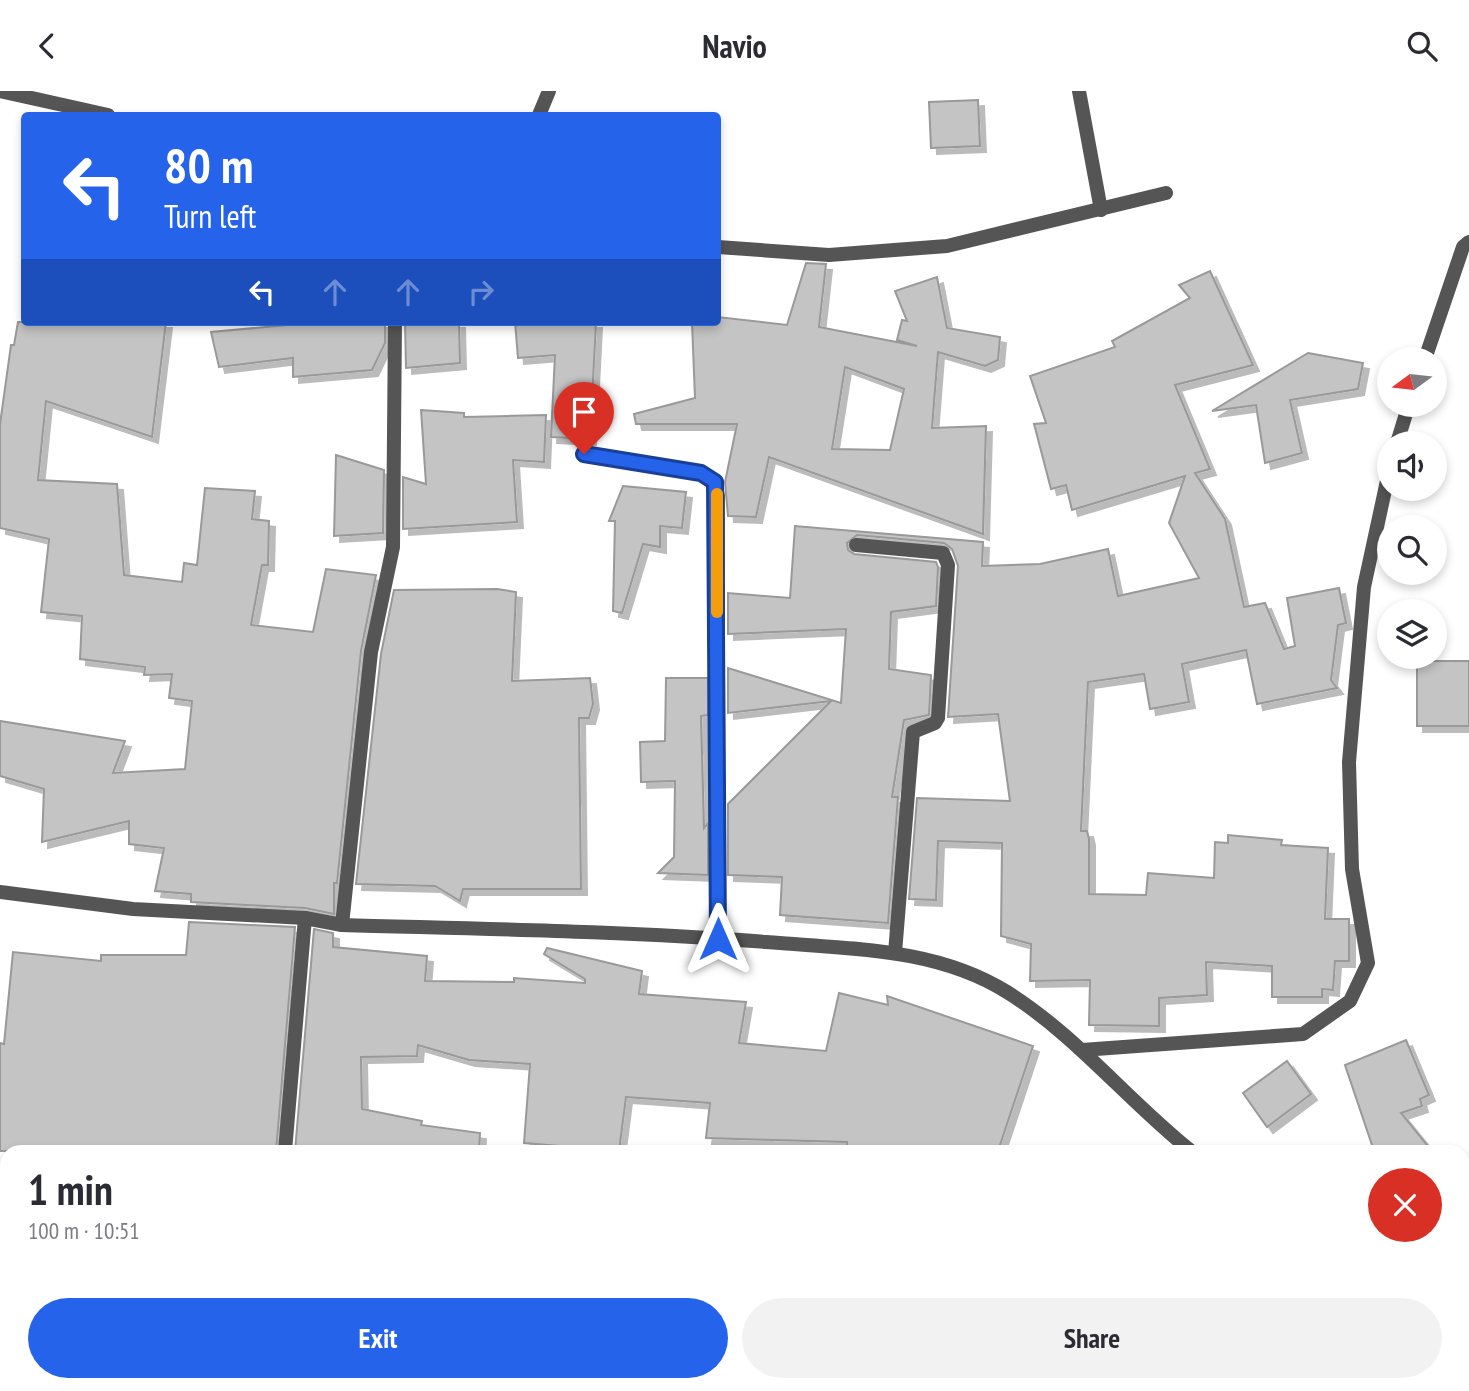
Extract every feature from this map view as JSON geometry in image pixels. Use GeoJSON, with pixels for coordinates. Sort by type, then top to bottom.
{"type":"FeatureCollection","features":[{"type":"Feature","properties":{"kind":"street"},"geometry":{"type":"LineString","coordinates":[[0,91],[94,112]]}},
{"type":"Feature","properties":{"kind":"street"},"geometry":{"type":"LineString","coordinates":[[540,112],[549,91]]}},
{"type":"Feature","properties":{"kind":"street"},"geometry":{"type":"LineString","coordinates":[[1079,91],[1101,210]]}},
{"type":"Feature","properties":{"kind":"street"},"geometry":{"type":"LineString","coordinates":[[721,247],[829,255],[947,246],[1166,193]]}},
{"type":"Feature","properties":{"kind":"street"},"geometry":{"type":"LineString","coordinates":[[1429,347],[1464,247],[1469,242]]}},
{"type":"Feature","properties":{"kind":"street"},"geometry":{"type":"LineString","coordinates":[[342,925],[371,652],[393,547],[395,326]]}},
{"type":"Feature","properties":{"kind":"street"},"geometry":{"type":"LineString","coordinates":[[584,454],[701,473],[715,482],[718,939]]}},
{"type":"Feature","properties":{"kind":"street"},"geometry":{"type":"LineString","coordinates":[[1082,1051],[1303,1034],[1350,1001],[1368,963],[1352,869],[1349,762],[1364,587],[1383,501]]}},
{"type":"Feature","properties":{"kind":"street"},"geometry":{"type":"LineString","coordinates":[[856,545],[943,553],[948,565],[938,718],[935,723],[913,732],[895,953]]}},
{"type":"Feature","properties":{"kind":"street"},"geometry":{"type":"LineString","coordinates":[[0,892],[133,909],[305,918],[342,925],[718,939],[895,953],[960,968],[1007,993],[1082,1051],[1184,1145]]}},
{"type":"Feature","properties":{"kind":"street"},"geometry":{"type":"LineString","coordinates":[[286,1145],[305,918]]}},
{"type":"Feature","properties":{"kind":"building"},"geometry":{"type":"Polygon","coordinates":[[[978,100],[980,146],[931,148],[929,102],[978,100]]]}},
{"type":"Feature","properties":{"kind":"building"},"geometry":{"type":"Polygon","coordinates":[[[806,263],[826,264],[819,327],[917,346],[897,340],[902,320],[907,321],[895,291],[937,277],[947,328],[1000,337],[998,360],[985,366],[938,352],[932,428],[986,426],[983,534],[769,457],[756,517],[728,516],[725,482],[737,424],[636,424],[634,414],[695,398],[692,326],[721,326],[721,317],[787,325],[806,263]],[[845,367],[832,449],[890,450],[904,389],[845,367]]]}},
{"type":"Feature","properties":{"kind":"building"},"geometry":{"type":"Polygon","coordinates":[[[1210,271],[1253,365],[1175,385],[1210,469],[1195,473],[1225,519],[1244,607],[1265,603],[1284,649],[1295,646],[1287,598],[1339,588],[1346,623],[1338,625],[1331,680],[1337,688],[1257,704],[1246,650],[1182,664],[1189,702],[1150,709],[1144,674],[1088,682],[1081,831],[1087,831],[1089,839],[1089,894],[1146,895],[1148,873],[1214,878],[1215,842],[1228,843],[1228,835],[1282,840],[1281,845],[1328,848],[1325,919],[1349,919],[1349,961],[1335,961],[1333,990],[1322,989],[1322,997],[1272,997],[1272,966],[1206,962],[1207,995],[1159,998],[1159,1026],[1089,1025],[1090,980],[1030,981],[1031,944],[1001,936],[1002,843],[938,841],[936,900],[909,899],[917,798],[1010,801],[998,714],[948,717],[958,566],[952,549],[944,543],[857,535],[847,543],[848,550],[854,554],[936,562],[938,567],[936,606],[891,612],[889,669],[931,675],[929,715],[904,720],[892,797],[898,797],[888,923],[780,915],[782,877],[728,875],[728,804],[831,701],[728,713],[728,668],[841,703],[846,629],[728,634],[728,593],[790,598],[795,526],[983,542],[982,566],[1040,564],[1108,549],[1118,596],[1199,578],[1169,523],[1185,476],[1072,510],[1066,485],[1051,489],[1034,424],[1046,423],[1030,376],[1115,347],[1112,341],[1190,298],[1179,285],[1210,271]]]}},
{"type":"Feature","properties":{"kind":"building"},"geometry":{"type":"Polygon","coordinates":[[[18,322],[21,322],[21,326],[166,326],[152,437],[46,401],[38,480],[117,484],[124,575],[182,582],[184,563],[197,565],[205,488],[255,491],[252,519],[269,521],[268,565],[262,565],[251,625],[313,632],[326,569],[376,575],[361,651],[337,883],[334,883],[334,914],[305,908],[191,902],[191,894],[155,891],[164,848],[129,844],[129,821],[42,842],[44,789],[0,776],[0,721],[125,741],[113,773],[185,769],[192,701],[169,698],[172,674],[144,675],[145,667],[80,659],[82,616],[41,612],[49,539],[0,528],[0,424],[11,345],[14,345],[18,322]]]}},
{"type":"Feature","properties":{"kind":"building"},"geometry":{"type":"Polygon","coordinates":[[[276,326],[385,326],[385,343],[372,370],[293,377],[293,358],[219,367],[211,332],[276,326]]]}},
{"type":"Feature","properties":{"kind":"building"},"geometry":{"type":"Polygon","coordinates":[[[405,326],[459,326],[460,363],[406,368],[405,326]]]}},
{"type":"Feature","properties":{"kind":"building"},"geometry":{"type":"Polygon","coordinates":[[[515,326],[596,326],[590,439],[551,437],[555,355],[518,358],[515,326]]]}},
{"type":"Feature","properties":{"kind":"building"},"geometry":{"type":"Polygon","coordinates":[[[1308,353],[1363,363],[1358,389],[1290,400],[1302,453],[1265,463],[1256,405],[1212,411],[1308,353]]]}},
{"type":"Feature","properties":{"kind":"building"},"geometry":{"type":"Polygon","coordinates":[[[421,410],[464,413],[464,417],[546,415],[544,462],[513,460],[517,522],[403,529],[403,477],[426,484],[421,410]]]}},
{"type":"Feature","properties":{"kind":"building"},"geometry":{"type":"Polygon","coordinates":[[[336,455],[384,470],[383,533],[334,536],[336,455]]]}},
{"type":"Feature","properties":{"kind":"building"},"geometry":{"type":"Polygon","coordinates":[[[623,486],[686,492],[682,528],[660,526],[660,547],[643,544],[622,613],[613,611],[615,521],[609,521],[623,486]]]}},
{"type":"Feature","properties":{"kind":"building"},"geometry":{"type":"Polygon","coordinates":[[[497,589],[516,592],[512,681],[590,678],[593,704],[589,718],[579,718],[581,889],[463,889],[460,901],[435,886],[356,884],[381,654],[394,590],[497,589]]]}},
{"type":"Feature","properties":{"kind":"building"},"geometry":{"type":"Polygon","coordinates":[[[1447,661],[1469,661],[1469,726],[1417,726],[1417,669],[1447,669],[1447,661]]]}},
{"type":"Feature","properties":{"kind":"building"},"geometry":{"type":"Polygon","coordinates":[[[666,678],[708,678],[708,715],[701,716],[704,828],[708,823],[708,875],[658,873],[674,857],[675,781],[641,782],[640,742],[665,741],[666,678]]]}},
{"type":"Feature","properties":{"kind":"building"},"geometry":{"type":"Polygon","coordinates":[[[189,922],[295,927],[277,1145],[0,1145],[0,1043],[4,1044],[13,952],[101,961],[101,955],[186,955],[189,922]]]}},
{"type":"Feature","properties":{"kind":"building"},"geometry":{"type":"Polygon","coordinates":[[[314,929],[333,933],[333,947],[427,956],[425,981],[514,982],[514,978],[585,983],[585,979],[544,954],[547,948],[642,971],[639,994],[746,1002],[739,1043],[826,1051],[839,993],[888,1005],[887,996],[1033,1046],[1000,1145],[847,1145],[847,1142],[706,1138],[710,1103],[626,1097],[620,1145],[524,1143],[530,1064],[469,1060],[418,1045],[417,1056],[361,1057],[362,1109],[422,1121],[421,1125],[480,1133],[479,1145],[296,1145],[314,929]]]}},
{"type":"Feature","properties":{"kind":"building"},"geometry":{"type":"Polygon","coordinates":[[[1406,1040],[1429,1095],[1420,1099],[1422,1106],[1401,1113],[1427,1145],[1372,1145],[1345,1065],[1406,1040]]]}},
{"type":"Feature","properties":{"kind":"building"},"geometry":{"type":"Polygon","coordinates":[[[1287,1061],[1311,1094],[1267,1127],[1243,1093],[1287,1061]]]}},
{"type":"Feature","properties":{"kind":"slow traffic"},"geometry":{"type":"LineString","coordinates":[[717,494],[717,612]]}},
{"type":"Feature","properties":{"kind":"route"},"geometry":{"type":"LineString","coordinates":[[584,454],[701,473],[715,482],[718,496],[718,939]]}}]}
